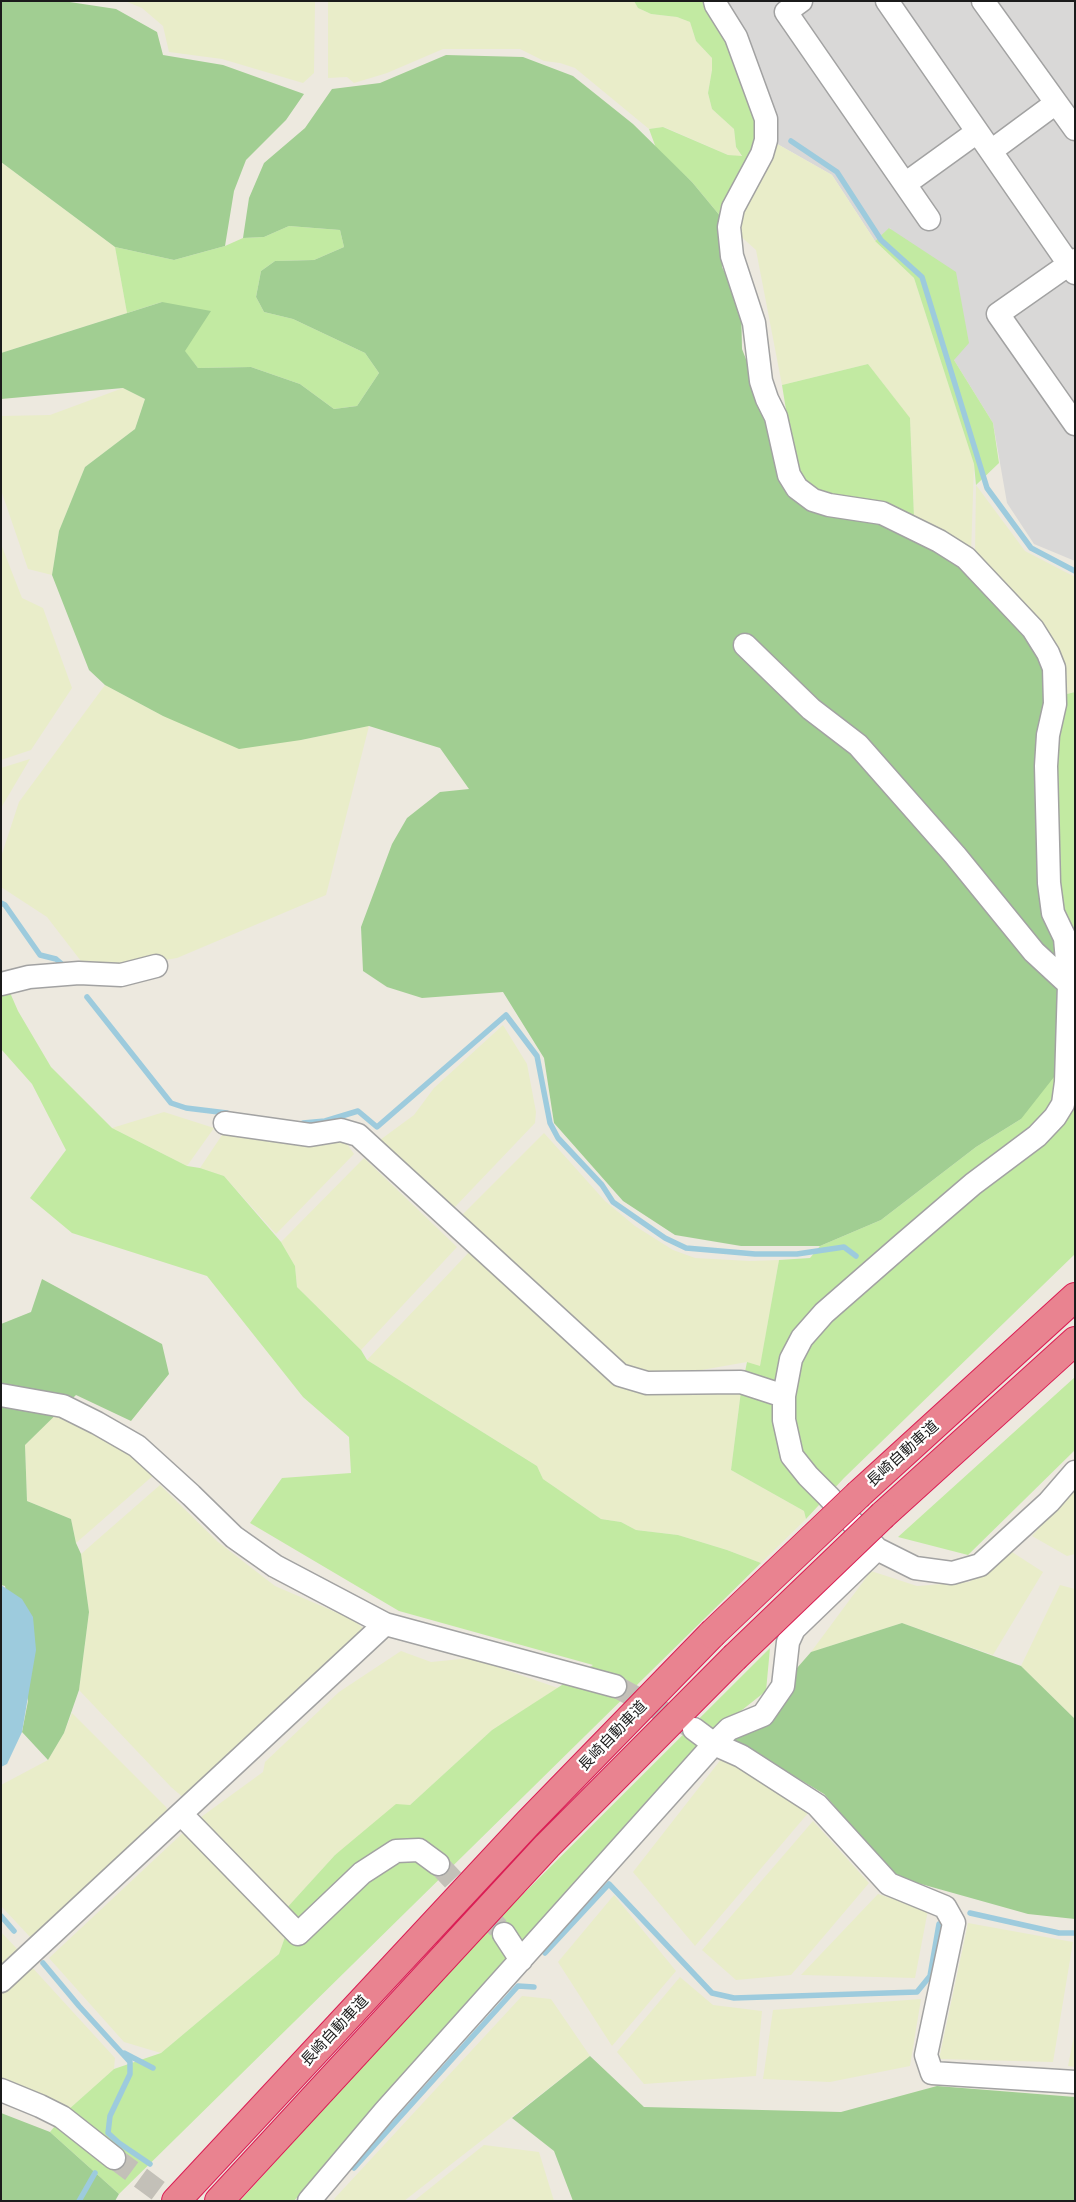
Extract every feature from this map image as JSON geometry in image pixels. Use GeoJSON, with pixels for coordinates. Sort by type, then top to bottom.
{"type":"FeatureCollection","features":[{"type":"Feature","properties":{"kind":"highway","name":"長崎自動車道"},"geometry":{"type":"LineString","coordinates":[[176,2201],[528,1823],[712,1634],[859,1494],[1075,1297]]}},
{"type":"Feature","properties":{"kind":"highway","name":"長崎自動車道"},"geometry":{"type":"LineString","coordinates":[[219,2201],[546,1846],[734,1658],[883,1516],[1075,1341]]}},
{"type":"Feature","properties":{"kind":"street"},"geometry":{"type":"LineString","coordinates":[[715,1],[736,36],[766,119],[766,140],[762,154],[733,208],[729,227],[732,256],[754,323],[761,380],[766,399],[776,417],[789,475],[797,488],[813,500],[829,505],[882,513],[939,541],[966,558],[1033,629],[1048,653],[1054,668],[1055,704],[1048,735],[1046,766],[1049,883],[1053,913],[1065,938],[1072,987],[1064,1104],[1055,1118],[1037,1136],[973,1184],[824,1313],[802,1338],[791,1360],[784,1396],[784,1420],[792,1456],[808,1476],[877,1549],[915,1568],[952,1573],[980,1565],[1049,1502],[1075,1472]]}},
{"type":"Feature","properties":{"kind":"street"},"geometry":{"type":"LineString","coordinates":[[801,1],[786,12],[929,219]]}},
{"type":"Feature","properties":{"kind":"street"},"geometry":{"type":"LineString","coordinates":[[887,1],[991,152],[1073,266],[998,314],[1075,424]]}},
{"type":"Feature","properties":{"kind":"street"},"geometry":{"type":"LineString","coordinates":[[983,1],[1075,129]]}},
{"type":"Feature","properties":{"kind":"street"},"geometry":{"type":"LineString","coordinates":[[991,152],[1056,104]]}},
{"type":"Feature","properties":{"kind":"street"},"geometry":{"type":"LineString","coordinates":[[905,184],[977,132]]}},
{"type":"Feature","properties":{"kind":"street"},"geometry":{"type":"LineString","coordinates":[[745,645],[811,709],[858,745],[955,855],[1034,952],[1072,987]]}},
{"type":"Feature","properties":{"kind":"street"},"geometry":{"type":"LineString","coordinates":[[1,984],[29,977],[69,973],[121,975],[156,966]]}},
{"type":"Feature","properties":{"kind":"street"},"geometry":{"type":"LineString","coordinates":[[225,1123],[310,1136],[341,1130],[358,1135],[620,1375],[647,1383],[741,1382],[784,1396]]}},
{"type":"Feature","properties":{"kind":"street"},"geometry":{"type":"LineString","coordinates":[[1,1395],[63,1406],[137,1446],[234,1537],[275,1566],[385,1624],[616,1686]]}},
{"type":"Feature","properties":{"kind":"street"},"geometry":{"type":"LineString","coordinates":[[309,2201],[384,2112],[714,1744],[730,1729],[763,1715],[783,1686],[788,1642],[794,1629],[877,1549]]}},
{"type":"Feature","properties":{"kind":"street"},"geometry":{"type":"LineString","coordinates":[[1,1981],[385,1624]]}},
{"type":"Feature","properties":{"kind":"street"},"geometry":{"type":"LineString","coordinates":[[694,1728],[714,1744],[741,1756],[817,1805],[890,1884],[944,1907],[954,1923],[926,2056],[932,2073],[1075,2082]]}},
{"type":"Feature","properties":{"kind":"street"},"geometry":{"type":"LineString","coordinates":[[181,1814],[298,1934],[362,1873],[396,1852],[419,1850],[438,1864]]}},
{"type":"Feature","properties":{"kind":"street"},"geometry":{"type":"LineString","coordinates":[[504,1934],[521,1960]]}},
{"type":"Feature","properties":{"kind":"street"},"geometry":{"type":"LineString","coordinates":[[1,2090],[62,2117],[114,2158]]}},
{"type":"Feature","properties":{"kind":"shaded area"},"geometry":{"type":"Polygon","coordinates":[[[719,1],[1075,1],[1075,561],[1034,544],[1007,503],[993,423],[954,360],[890,228],[875,241],[832,175],[772,141],[719,1]]]}},
{"type":"Feature","properties":{"kind":"green space"},"geometry":{"type":"Polygon","coordinates":[[[1,1],[63,1],[116,9],[157,32],[163,55],[223,65],[304,94],[286,120],[246,160],[234,191],[225,246],[174,260],[115,247],[1,162],[1,1]]]}},
{"type":"Feature","properties":{"kind":"green space"},"geometry":{"type":"Polygon","coordinates":[[[125,1],[315,1],[314,73],[303,83],[222,59],[169,52],[163,26],[142,8],[125,1]]]}},
{"type":"Feature","properties":{"kind":"green space"},"geometry":{"type":"Polygon","coordinates":[[[328,1],[634,1],[638,8],[651,14],[677,17],[690,22],[696,41],[712,58],[708,93],[712,109],[734,129],[736,147],[742,157],[728,155],[664,127],[649,129],[575,68],[560,63],[544,61],[520,49],[443,49],[387,73],[354,83],[347,77],[328,78],[328,1]]]}},
{"type":"Feature","properties":{"kind":"green space"},"geometry":{"type":"Polygon","coordinates":[[[634,1],[708,1],[732,43],[761,130],[721,217],[692,182],[656,148],[649,129],[663,127],[728,155],[742,156],[736,147],[734,129],[712,109],[708,93],[712,58],[696,41],[690,22],[677,17],[651,14],[638,8],[634,1]]]}},
{"type":"Feature","properties":{"kind":"green space"},"geometry":{"type":"Polygon","coordinates":[[[446,55],[523,57],[573,76],[633,124],[692,182],[721,217],[722,267],[741,305],[742,349],[765,408],[788,489],[880,521],[931,547],[973,574],[1020,624],[1045,662],[1063,963],[1054,1077],[1021,1119],[976,1147],[881,1220],[820,1246],[741,1246],[675,1235],[623,1201],[554,1123],[544,1058],[503,992],[422,998],[387,987],[363,971],[361,927],[392,844],[407,818],[440,792],[469,789],[440,748],[369,726],[301,740],[239,749],[163,716],[105,685],[89,670],[52,575],[59,531],[85,467],[135,429],[145,399],[123,388],[1,399],[1,353],[162,302],[211,311],[185,351],[198,368],[251,367],[300,384],[334,409],[357,406],[379,373],[365,353],[293,319],[264,312],[256,297],[261,271],[275,261],[314,260],[344,247],[340,230],[289,226],[264,237],[243,238],[249,198],[264,163],[305,128],[332,89],[380,83],[446,55]]]}},
{"type":"Feature","properties":{"kind":"green space"},"geometry":{"type":"Polygon","coordinates":[[[772,141],[832,175],[875,241],[914,278],[974,464],[971,554],[914,517],[910,419],[868,364],[782,385],[756,250],[736,232],[772,141]]]}},
{"type":"Feature","properties":{"kind":"green space"},"geometry":{"type":"Polygon","coordinates":[[[1,162],[115,247],[127,313],[1,353],[1,162]]]}},
{"type":"Feature","properties":{"kind":"green space"},"geometry":{"type":"Polygon","coordinates":[[[289,226],[340,230],[344,247],[314,260],[275,261],[261,271],[256,297],[264,312],[293,319],[365,353],[379,373],[357,406],[334,409],[300,384],[251,367],[198,368],[185,352],[162,302],[127,313],[115,247],[174,260],[225,246],[243,238],[264,237],[289,226]]]}},
{"type":"Feature","properties":{"kind":"green space"},"geometry":{"type":"Polygon","coordinates":[[[889,228],[956,272],[969,343],[954,360],[993,423],[999,463],[976,485],[974,464],[914,278],[875,241],[889,228]]]}},
{"type":"Feature","properties":{"kind":"green space"},"geometry":{"type":"Polygon","coordinates":[[[868,364],[910,418],[914,517],[813,493],[796,472],[782,385],[868,364]]]}},
{"type":"Feature","properties":{"kind":"green space"},"geometry":{"type":"Polygon","coordinates":[[[123,388],[145,399],[135,429],[85,467],[59,531],[52,575],[28,569],[1,490],[1,416],[50,415],[123,388]]]}},
{"type":"Feature","properties":{"kind":"green space"},"geometry":{"type":"Polygon","coordinates":[[[976,485],[1025,551],[1075,577],[1075,692],[1063,695],[975,555],[976,485]]]}},
{"type":"Feature","properties":{"kind":"green space"},"geometry":{"type":"Polygon","coordinates":[[[1,544],[22,598],[43,608],[72,688],[31,750],[1,760],[1,544]]]}},
{"type":"Feature","properties":{"kind":"green space"},"geometry":{"type":"Polygon","coordinates":[[[105,685],[163,716],[301,740],[369,726],[326,895],[177,958],[117,968],[84,965],[47,917],[1,887],[1,857],[19,802],[105,685]]]}},
{"type":"Feature","properties":{"kind":"green space"},"geometry":{"type":"Polygon","coordinates":[[[1075,692],[1075,1254],[844,1478],[806,1519],[804,1511],[731,1470],[741,1391],[747,1362],[760,1366],[779,1260],[810,1258],[820,1246],[881,1220],[976,1147],[1021,1119],[1051,698],[1075,692]]]}},
{"type":"Feature","properties":{"kind":"green space"},"geometry":{"type":"Polygon","coordinates":[[[30,759],[1,808],[1,768],[30,759]]]}},
{"type":"Feature","properties":{"kind":"green space"},"geometry":{"type":"Polygon","coordinates":[[[1,972],[18,1011],[51,1067],[112,1128],[187,1166],[224,1176],[281,1242],[295,1266],[297,1287],[361,1350],[367,1360],[537,1466],[543,1479],[601,1519],[621,1522],[636,1530],[678,1535],[761,1563],[119,2194],[50,2132],[68,2110],[114,2069],[161,2053],[279,1954],[285,1937],[284,1911],[335,1855],[396,1804],[410,1805],[492,1730],[593,1665],[399,1611],[250,1523],[282,1478],[351,1473],[349,1437],[303,1397],[207,1276],[72,1233],[30,1198],[66,1150],[32,1084],[1,1049],[1,972]]]}},
{"type":"Feature","properties":{"kind":"green space"},"geometry":{"type":"Polygon","coordinates":[[[503,1025],[527,1064],[536,1112],[535,1123],[453,1209],[380,1140],[414,1115],[434,1088],[503,1025]]]}},
{"type":"Feature","properties":{"kind":"green space"},"geometry":{"type":"Polygon","coordinates":[[[164,1112],[214,1128],[187,1166],[112,1128],[164,1112]]]}},
{"type":"Feature","properties":{"kind":"green space"},"geometry":{"type":"Polygon","coordinates":[[[224,1132],[314,1146],[343,1138],[354,1154],[276,1234],[224,1176],[200,1168],[224,1132]]]}},
{"type":"Feature","properties":{"kind":"green space"},"geometry":{"type":"Polygon","coordinates":[[[544,1133],[605,1201],[635,1226],[673,1250],[695,1258],[750,1261],[779,1260],[760,1367],[747,1362],[679,1374],[646,1375],[625,1369],[460,1217],[544,1133]]]}},
{"type":"Feature","properties":{"kind":"green space"},"geometry":{"type":"Polygon","coordinates":[[[364,1158],[457,1247],[361,1350],[297,1287],[295,1266],[281,1242],[364,1158]]]}},
{"type":"Feature","properties":{"kind":"green space"},"geometry":{"type":"Polygon","coordinates":[[[472,1249],[619,1382],[741,1391],[731,1470],[804,1511],[806,1519],[761,1563],[678,1535],[636,1530],[621,1522],[601,1519],[543,1479],[537,1466],[367,1360],[472,1249]]]}},
{"type":"Feature","properties":{"kind":"green space"},"geometry":{"type":"Polygon","coordinates":[[[42,1279],[162,1344],[169,1374],[131,1421],[76,1395],[25,1445],[27,1501],[71,1519],[76,1543],[81,1554],[89,1612],[79,1690],[64,1733],[48,1760],[22,1732],[28,1701],[5,1586],[1,1585],[1,1324],[31,1312],[42,1279]]]}},
{"type":"Feature","properties":{"kind":"green space"},"geometry":{"type":"Polygon","coordinates":[[[1075,1377],[1075,1450],[968,1555],[898,1537],[1075,1377]]]}},
{"type":"Feature","properties":{"kind":"green space"},"geometry":{"type":"Polygon","coordinates":[[[56,1414],[106,1432],[155,1474],[76,1543],[71,1519],[27,1501],[25,1445],[56,1414]]]}},
{"type":"Feature","properties":{"kind":"green space"},"geometry":{"type":"Polygon","coordinates":[[[160,1485],[218,1542],[275,1586],[354,1620],[366,1631],[185,1799],[171,1787],[79,1690],[89,1612],[81,1554],[160,1485]]]}},
{"type":"Feature","properties":{"kind":"green space"},"geometry":{"type":"Polygon","coordinates":[[[1075,1486],[1075,1554],[1067,1556],[1032,1536],[1075,1486]]]}},
{"type":"Feature","properties":{"kind":"green space"},"geometry":{"type":"Polygon","coordinates":[[[1012,1552],[1043,1572],[993,1655],[902,1623],[811,1652],[871,1571],[917,1586],[969,1582],[1012,1552]]]}},
{"type":"Feature","properties":{"kind":"green space"},"geometry":{"type":"Polygon","coordinates":[[[1060,1585],[1075,1589],[1075,1719],[1021,1666],[1060,1585]]]}},
{"type":"Feature","properties":{"kind":"green space"},"geometry":{"type":"Polygon","coordinates":[[[902,1623],[1021,1666],[1075,1719],[1075,1919],[1028,1914],[896,1877],[824,1794],[734,1740],[811,1652],[902,1623]]]}},
{"type":"Feature","properties":{"kind":"green space"},"geometry":{"type":"Polygon","coordinates":[[[770,1648],[766,1691],[703,1741],[294,2201],[240,2201],[468,1949],[770,1648]]]}},
{"type":"Feature","properties":{"kind":"green space"},"geometry":{"type":"Polygon","coordinates":[[[401,1651],[431,1662],[471,1658],[558,1688],[492,1730],[410,1805],[335,1855],[284,1911],[197,1820],[263,1772],[265,1762],[339,1692],[401,1651]]]}},
{"type":"Feature","properties":{"kind":"green space"},"geometry":{"type":"Polygon","coordinates":[[[72,1713],[166,1807],[169,1814],[31,1938],[1,1906],[1,1785],[48,1760],[64,1733],[72,1713]]]}},
{"type":"Feature","properties":{"kind":"green space"},"geometry":{"type":"Polygon","coordinates":[[[722,1758],[809,1812],[695,1946],[633,1872],[722,1758]]]}},
{"type":"Feature","properties":{"kind":"green space"},"geometry":{"type":"Polygon","coordinates":[[[813,1821],[869,1883],[791,1975],[736,1980],[702,1950],[813,1821]]]}},
{"type":"Feature","properties":{"kind":"green space"},"geometry":{"type":"Polygon","coordinates":[[[186,1830],[285,1937],[279,1954],[161,2053],[124,2042],[49,1958],[186,1830]]]}},
{"type":"Feature","properties":{"kind":"green space"},"geometry":{"type":"Polygon","coordinates":[[[878,1894],[928,1910],[915,1978],[801,1975],[878,1894]]]}},
{"type":"Feature","properties":{"kind":"green space"},"geometry":{"type":"Polygon","coordinates":[[[614,1895],[676,1971],[612,2046],[558,1962],[614,1895]]]}},
{"type":"Feature","properties":{"kind":"green space"},"geometry":{"type":"Polygon","coordinates":[[[968,1923],[1073,1942],[1053,2062],[939,2059],[968,1923]]]}},
{"type":"Feature","properties":{"kind":"green space"},"geometry":{"type":"Polygon","coordinates":[[[1,1932],[19,1951],[1,1968],[1,1932]]]}},
{"type":"Feature","properties":{"kind":"green space"},"geometry":{"type":"Polygon","coordinates":[[[30,1965],[115,2058],[114,2069],[68,2110],[1,2080],[1,1992],[30,1965]]]}},
{"type":"Feature","properties":{"kind":"green space"},"geometry":{"type":"Polygon","coordinates":[[[680,1977],[713,2005],[762,2011],[756,2076],[644,2084],[617,2052],[680,1977]]]}},
{"type":"Feature","properties":{"kind":"green space"},"geometry":{"type":"Polygon","coordinates":[[[522,1996],[551,1999],[590,2056],[404,2201],[337,2201],[334,2199],[522,1996]]]}},
{"type":"Feature","properties":{"kind":"green space"},"geometry":{"type":"Polygon","coordinates":[[[921,1999],[910,2066],[830,2082],[763,2079],[773,2010],[921,1999]]]}},
{"type":"Feature","properties":{"kind":"green space"},"geometry":{"type":"Polygon","coordinates":[[[1075,2031],[1075,2067],[1068,2066],[1075,2031]]]}},
{"type":"Feature","properties":{"kind":"green space"},"geometry":{"type":"Polygon","coordinates":[[[590,2056],[644,2107],[841,2112],[937,2086],[1075,2097],[1075,2201],[573,2201],[554,2151],[512,2118],[590,2056]]]}},
{"type":"Feature","properties":{"kind":"green space"},"geometry":{"type":"Polygon","coordinates":[[[1,2113],[50,2132],[119,2194],[115,2201],[1,2201],[1,2113]]]}},
{"type":"Feature","properties":{"kind":"green space"},"geometry":{"type":"Polygon","coordinates":[[[484,2145],[539,2152],[554,2201],[414,2201],[484,2145]]]}},
{"type":"Feature","properties":{"kind":"water"},"geometry":{"type":"Polygon","coordinates":[[[1,1585],[22,1599],[33,1617],[36,1650],[22,1732],[7,1764],[1,1767],[1,1585]]]}},
{"type":"Feature","properties":{"kind":"waterway"},"geometry":{"type":"LineString","coordinates":[[791,141],[837,172],[881,240],[922,277],[987,488],[1031,548],[1075,571]]}},
{"type":"Feature","properties":{"kind":"waterway"},"geometry":{"type":"LineString","coordinates":[[1,903],[5,905],[40,955],[56,959],[63,965]]}},
{"type":"Feature","properties":{"kind":"waterway"},"geometry":{"type":"LineString","coordinates":[[87,997],[171,1103],[186,1108],[227,1113]]}},
{"type":"Feature","properties":{"kind":"waterway"},"geometry":{"type":"LineString","coordinates":[[303,1123],[325,1121],[358,1111],[377,1127],[506,1015],[537,1056],[550,1123],[558,1138],[602,1185],[613,1202],[665,1238],[686,1248],[755,1254],[797,1254],[844,1247],[856,1256]]}},
{"type":"Feature","properties":{"kind":"waterway"},"geometry":{"type":"LineString","coordinates":[[545,1953],[609,1884],[712,1993],[734,1998],[917,1992],[930,1976],[939,1924]]}},
{"type":"Feature","properties":{"kind":"waterway"},"geometry":{"type":"LineString","coordinates":[[970,1913],[1059,1933],[1075,1933]]}},
{"type":"Feature","properties":{"kind":"waterway"},"geometry":{"type":"LineString","coordinates":[[1,1916],[14,1931]]}},
{"type":"Feature","properties":{"kind":"waterway"},"geometry":{"type":"LineString","coordinates":[[43,1963],[130,2062],[130,2074],[110,2116],[108,2133],[119,2143],[150,2164]]}},
{"type":"Feature","properties":{"kind":"waterway"},"geometry":{"type":"LineString","coordinates":[[354,2168],[518,1986],[534,1987]]}},
{"type":"Feature","properties":{"kind":"waterway"},"geometry":{"type":"LineString","coordinates":[[124,2053],[153,2068]]}},
{"type":"Feature","properties":{"kind":"waterway"},"geometry":{"type":"LineString","coordinates":[[79,2201],[95,2173]]}},
{"type":"Feature","properties":{"kind":"tunnel"},"geometry":{"type":"LineString","coordinates":[[615,1686],[689,1726]]}},
{"type":"Feature","properties":{"kind":"tunnel"},"geometry":{"type":"LineString","coordinates":[[438,1864],[504,1934]]}},
{"type":"Feature","properties":{"kind":"tunnel"},"geometry":{"type":"LineString","coordinates":[[114,2158],[172,2201]]}}]}
